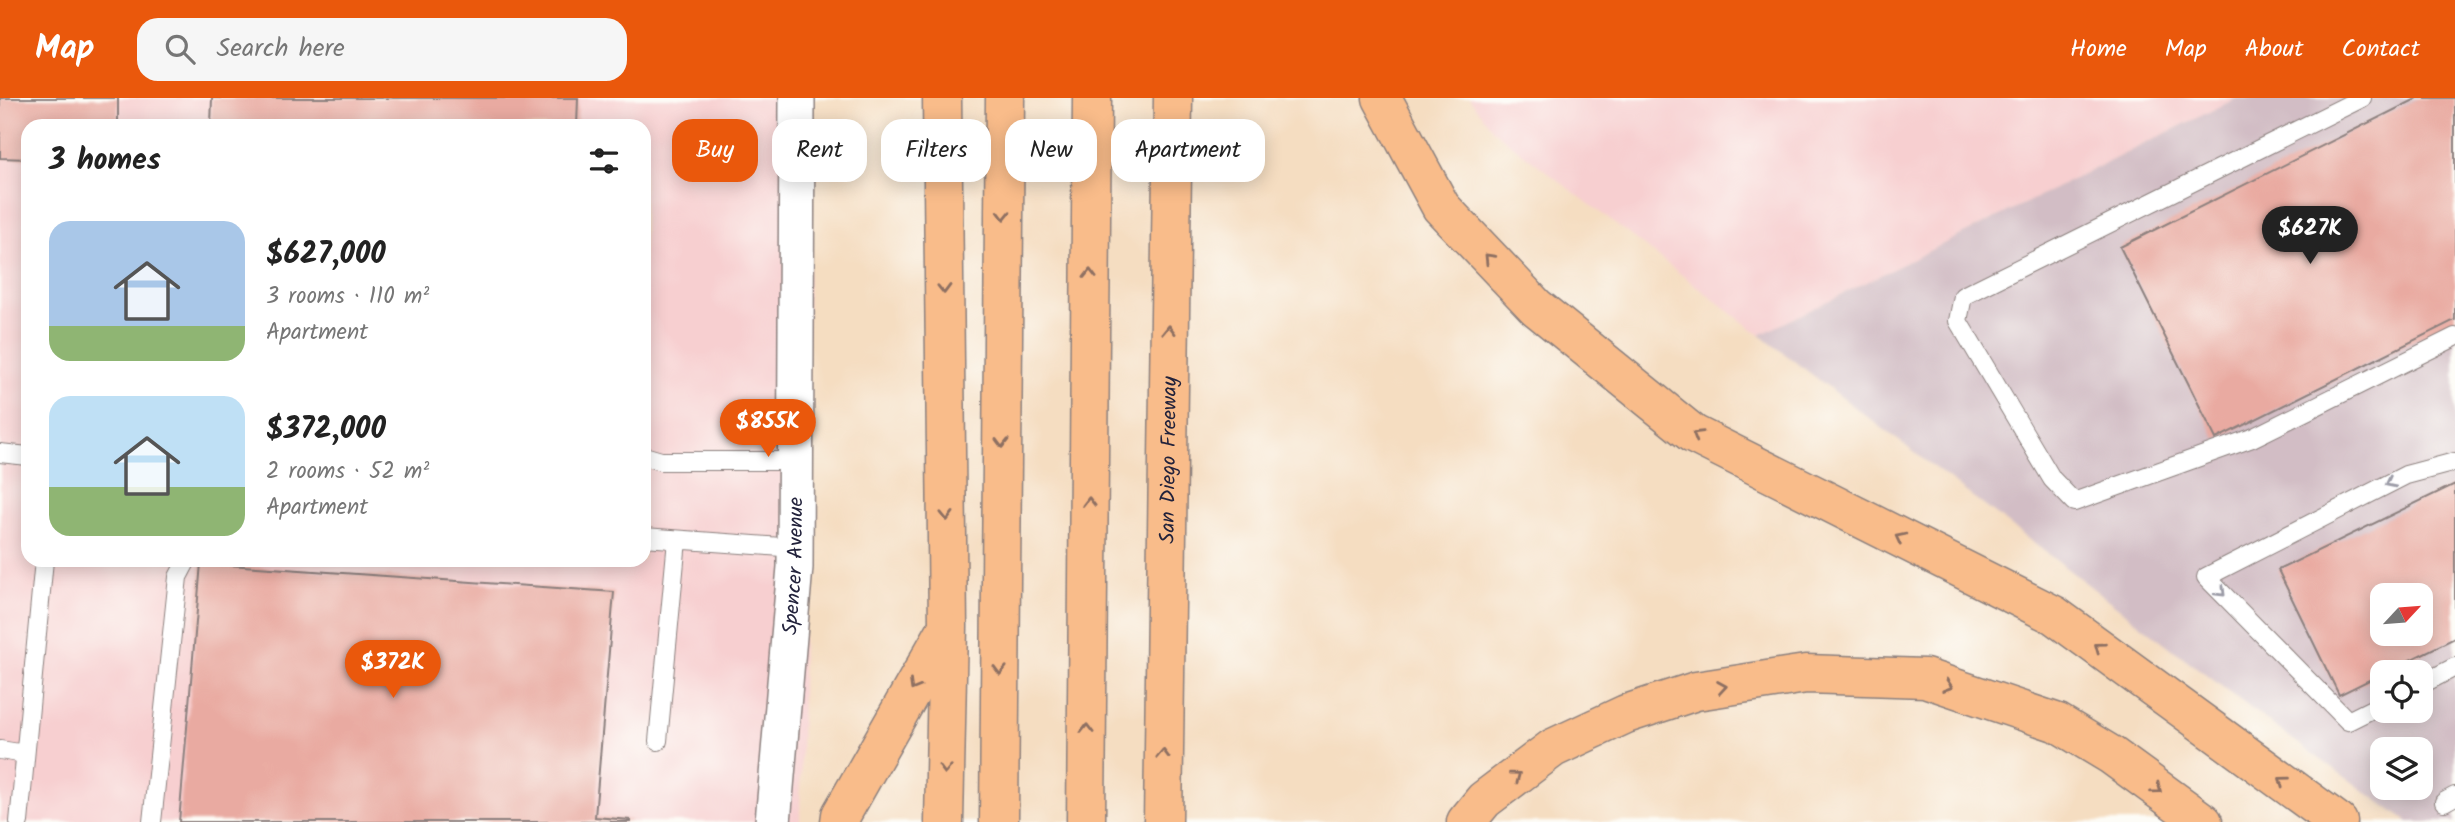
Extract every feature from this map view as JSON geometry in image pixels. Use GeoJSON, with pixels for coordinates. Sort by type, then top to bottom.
{"type":"FeatureCollection","features":[{"type":"Feature","properties":{"kind":"highway"},"geometry":{"type":"LineString","coordinates":[[942,98],[948,627],[944,822]]}},
{"type":"Feature","properties":{"kind":"highway"},"geometry":{"type":"LineString","coordinates":[[999,822],[1005,98]]}},
{"type":"Feature","properties":{"kind":"highway"},"geometry":{"type":"LineString","coordinates":[[1086,822],[1092,98]]}},
{"type":"Feature","properties":{"kind":"highway","name":"San Diego Freeway"},"geometry":{"type":"LineString","coordinates":[[1163,822],[1173,98]]}},
{"type":"Feature","properties":{"kind":"highway"},"geometry":{"type":"LineString","coordinates":[[1382,98],[1441,207],[1536,307],[1693,434],[2054,615],[2338,822]]}},
{"type":"Feature","properties":{"kind":"highway"},"geometry":{"type":"LineString","coordinates":[[840,822],[841,815],[948,627]]}},
{"type":"Feature","properties":{"kind":"highway"},"geometry":{"type":"LineString","coordinates":[[1466,822],[1484,800],[1553,748],[1626,714],[1696,691],[1806,674],[1924,678],[2058,723],[2111,755],[2203,822]]}},
{"type":"Feature","properties":{"kind":"street","name":"Spencer Avenue"},"geometry":{"type":"LineString","coordinates":[[773,822],[796,548],[797,98]]}},
{"type":"Feature","properties":{"kind":"lane"},"geometry":{"type":"LineString","coordinates":[[2362,98],[1963,296],[1958,321],[2052,479],[2074,502],[2252,438],[2455,337]]}},
{"type":"Feature","properties":{"kind":"lane"},"geometry":{"type":"LineString","coordinates":[[0,453],[21,455]]}},
{"type":"Feature","properties":{"kind":"lane"},"geometry":{"type":"LineString","coordinates":[[651,458],[661,461],[796,461]]}},
{"type":"Feature","properties":{"kind":"lane"},"geometry":{"type":"LineString","coordinates":[[2370,710],[2348,721],[2206,578],[2406,475],[2455,462]]}},
{"type":"Feature","properties":{"kind":"lane"},"geometry":{"type":"LineString","coordinates":[[651,538],[796,548]]}},
{"type":"Feature","properties":{"kind":"lane"},"geometry":{"type":"LineString","coordinates":[[658,741],[677,540]]}},
{"type":"Feature","properties":{"kind":"lane"},"geometry":{"type":"LineString","coordinates":[[19,822],[43,567]]}},
{"type":"Feature","properties":{"kind":"lane"},"geometry":{"type":"LineString","coordinates":[[152,822],[178,577],[183,567]]}},
{"type":"Feature","properties":{"kind":"lane"},"geometry":{"type":"LineString","coordinates":[[2433,678],[2455,667]]}},
{"type":"Feature","properties":{"kind":"lane"},"geometry":{"type":"LineString","coordinates":[[0,750],[25,754]]}},
{"type":"Feature","properties":{"kind":"shaded area"},"geometry":{"type":"Polygon","coordinates":[[[0,98],[811,98],[811,119],[772,119],[772,182],[810,182],[800,822],[0,822],[0,98]]]}},
{"type":"Feature","properties":{"kind":"shaded area"},"geometry":{"type":"Polygon","coordinates":[[[1469,98],[2237,98],[1760,335],[1494,131],[1469,98]]]}},
{"type":"Feature","properties":{"kind":"shaded area"},"geometry":{"type":"Polygon","coordinates":[[[2237,98],[2455,98],[2455,822],[2408,822],[2377,800],[2433,800],[2433,737],[2370,737],[2370,795],[2267,721],[1760,335],[2237,98]]]}},
{"type":"Feature","properties":{"kind":"building"},"geometry":{"type":"Polygon","coordinates":[[[0,98],[118,98],[118,119],[21,119],[21,159],[0,158],[0,98]]]}},
{"type":"Feature","properties":{"kind":"building"},"geometry":{"type":"Polygon","coordinates":[[[212,98],[578,98],[577,119],[211,119],[212,98]]]}},
{"type":"Feature","properties":{"kind":"building"},"geometry":{"type":"Polygon","coordinates":[[[2418,98],[2455,98],[2455,320],[2216,439],[2120,247],[2418,98]]]}},
{"type":"Feature","properties":{"kind":"building"},"geometry":{"type":"Polygon","coordinates":[[[2455,484],[2455,638],[2410,660],[2370,660],[2370,680],[2339,695],[2278,570],[2455,484]]]}},
{"type":"Feature","properties":{"kind":"building"},"geometry":{"type":"Polygon","coordinates":[[[201,567],[258,567],[614,592],[595,817],[630,822],[179,822],[201,567]]]}}]}
